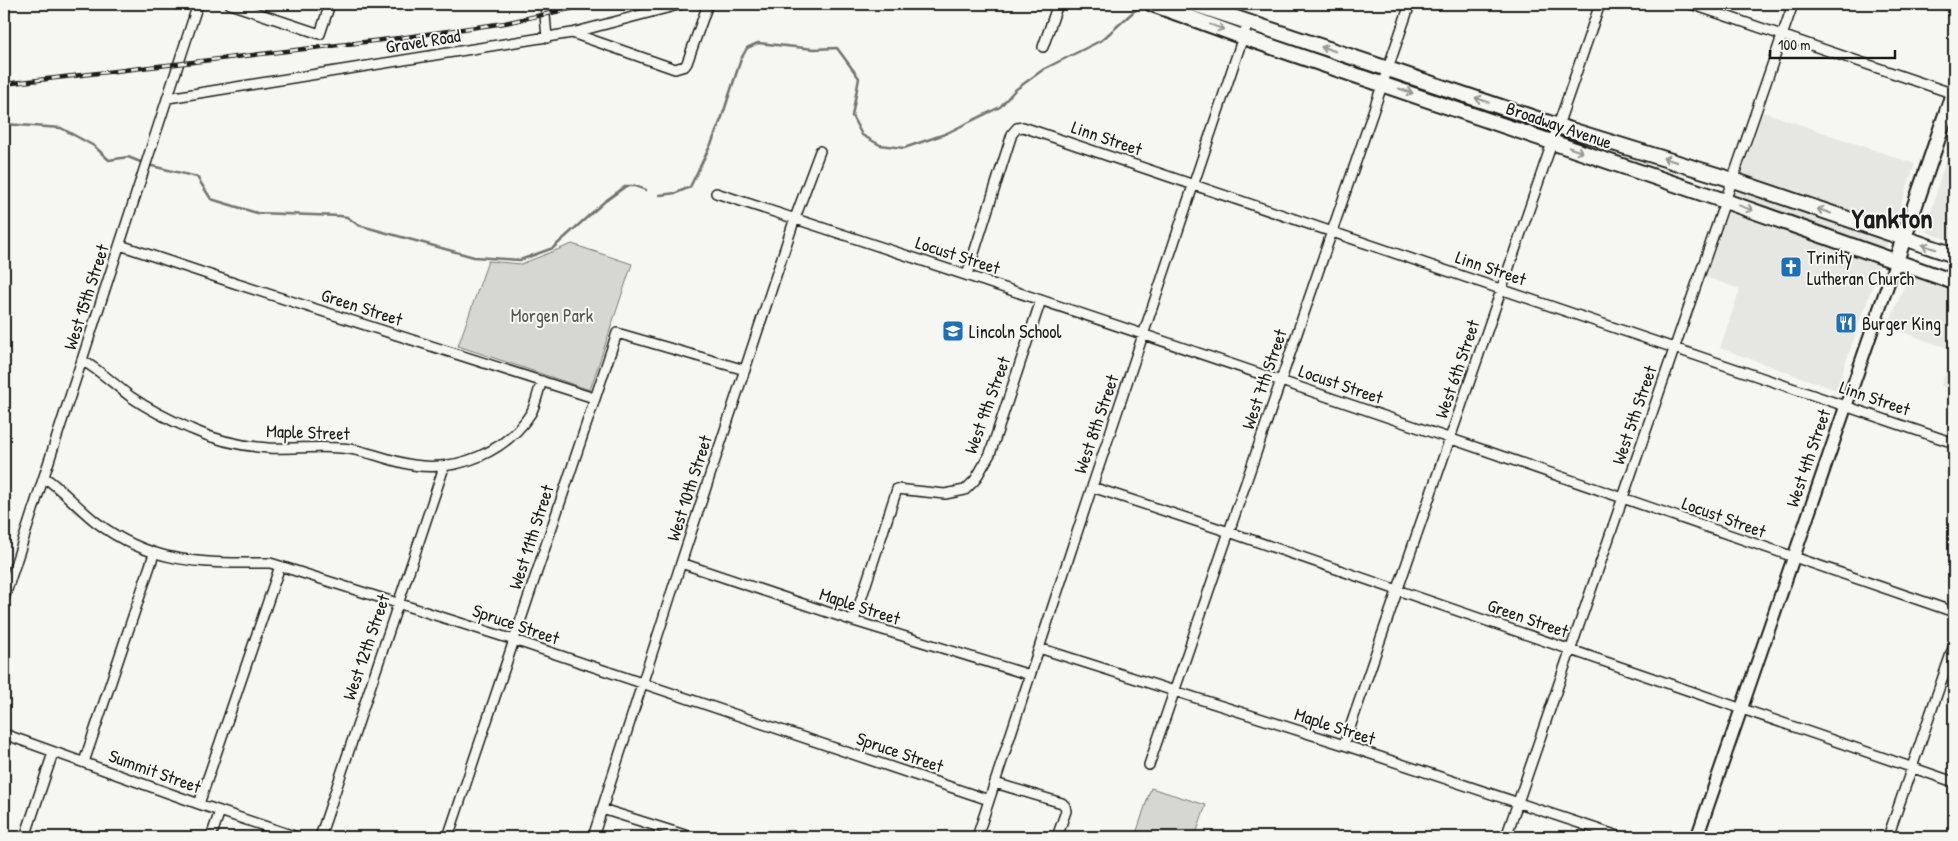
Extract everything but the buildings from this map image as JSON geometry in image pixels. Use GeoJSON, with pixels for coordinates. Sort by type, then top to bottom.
{"type":"FeatureCollection","features":[{"type":"Feature","properties":{"kind":"highway","name":"Broadway Avenue"},"geometry":{"type":"LineString","coordinates":[[1194,4],[1558,126],[1733,180],[1954,255]]}},
{"type":"Feature","properties":{"kind":"highway","name":"Broadway Avenue"},"geometry":{"type":"LineString","coordinates":[[1155,5],[1243,37],[1383,83],[1725,201],[1954,282]]}},
{"type":"Feature","properties":{"kind":"highway","name":"West 4th Street"},"geometry":{"type":"LineString","coordinates":[[1896,261],[1954,93]]}},
{"type":"Feature","properties":{"kind":"main road","name":"West 4th Street"},"geometry":{"type":"LineString","coordinates":[[1697,837],[1896,261]]}},
{"type":"Feature","properties":{"kind":"street","name":"West 15th Street"},"geometry":{"type":"LineString","coordinates":[[4,599],[198,4]]}},
{"type":"Feature","properties":{"kind":"street"},"geometry":{"type":"LineString","coordinates":[[230,4],[320,34],[330,4]]}},
{"type":"Feature","properties":{"kind":"street"},"geometry":{"type":"LineString","coordinates":[[547,38],[545,15],[548,4]]}},
{"type":"Feature","properties":{"kind":"street","name":"Gravel Road"},"geometry":{"type":"LineString","coordinates":[[168,98],[547,38],[682,4]]}},
{"type":"Feature","properties":{"kind":"street"},"geometry":{"type":"LineString","coordinates":[[572,33],[675,68],[680,68],[687,63],[708,4]]}},
{"type":"Feature","properties":{"kind":"street"},"geometry":{"type":"LineString","coordinates":[[1043,46],[1058,4]]}},
{"type":"Feature","properties":{"kind":"street","name":"West 7th Street"},"geometry":{"type":"LineString","coordinates":[[1149,765],[1410,4]]}},
{"type":"Feature","properties":{"kind":"street","name":"West 6th Street"},"geometry":{"type":"LineString","coordinates":[[1344,745],[1600,4]]}},
{"type":"Feature","properties":{"kind":"street"},"geometry":{"type":"LineString","coordinates":[[1691,4],[1954,93]]}},
{"type":"Feature","properties":{"kind":"street","name":"West 5th Street"},"geometry":{"type":"LineString","coordinates":[[1506,837],[1793,4]]}},
{"type":"Feature","properties":{"kind":"street","name":"West 8th Street"},"geometry":{"type":"LineString","coordinates":[[977,837],[1248,22]]}},
{"type":"Feature","properties":{"kind":"street","name":"Linn Street"},"geometry":{"type":"LineString","coordinates":[[967,275],[1012,134],[1017,128],[1023,127],[1954,443]]}},
{"type":"Feature","properties":{"kind":"street","name":"West 10th Street"},"geometry":{"type":"LineString","coordinates":[[593,837],[681,562],[795,218],[820,151]]}},
{"type":"Feature","properties":{"kind":"street","name":"Locust Street"},"geometry":{"type":"LineString","coordinates":[[716,193],[1281,381],[1793,559],[1954,612]]}},
{"type":"Feature","properties":{"kind":"street","name":"Green Street"},"geometry":{"type":"LineString","coordinates":[[120,245],[594,398]]}},
{"type":"Feature","properties":{"kind":"street","name":"West 9th Street"},"geometry":{"type":"LineString","coordinates":[[854,622],[897,489],[945,494],[965,490],[976,480],[990,454],[1041,300]]}},
{"type":"Feature","properties":{"kind":"street","name":"West 11th Street"},"geometry":{"type":"LineString","coordinates":[[448,837],[617,333],[745,370]]}},
{"type":"Feature","properties":{"kind":"street","name":"Maple Street"},"geometry":{"type":"LineString","coordinates":[[83,360],[98,368],[129,395],[151,410],[218,440],[268,448],[342,448],[412,465],[444,467],[476,458],[502,443],[513,434],[532,411],[542,381]]}},
{"type":"Feature","properties":{"kind":"street","name":"West 12th Street"},"geometry":{"type":"LineString","coordinates":[[320,837],[444,467]]}},
{"type":"Feature","properties":{"kind":"street","name":"Spruce Street"},"geometry":{"type":"LineString","coordinates":[[44,477],[97,522],[154,554],[205,563],[270,563],[514,640],[989,800]]}},
{"type":"Feature","properties":{"kind":"street","name":"Green Street"},"geometry":{"type":"LineString","coordinates":[[1092,487],[1229,532],[1954,782]]}},
{"type":"Feature","properties":{"kind":"street"},"geometry":{"type":"LineString","coordinates":[[84,762],[154,554]]}},
{"type":"Feature","properties":{"kind":"street","name":"Maple Street"},"geometry":{"type":"LineString","coordinates":[[681,562],[854,622],[1030,675]]}},
{"type":"Feature","properties":{"kind":"street"},"geometry":{"type":"LineString","coordinates":[[199,804],[280,566]]}},
{"type":"Feature","properties":{"kind":"street"},"geometry":{"type":"LineString","coordinates":[[1888,837],[1954,645]]}},
{"type":"Feature","properties":{"kind":"street","name":"Maple Street"},"geometry":{"type":"LineString","coordinates":[[1039,648],[1344,745],[1621,837]]}},
{"type":"Feature","properties":{"kind":"street","name":"Summit Street"},"geometry":{"type":"LineString","coordinates":[[4,734],[297,837]]}},
{"type":"Feature","properties":{"kind":"street"},"geometry":{"type":"LineString","coordinates":[[25,837],[53,752]]}},
{"type":"Feature","properties":{"kind":"street"},"geometry":{"type":"LineString","coordinates":[[995,783],[1062,803],[1066,810],[1057,837]]}},
{"type":"Feature","properties":{"kind":"street"},"geometry":{"type":"LineString","coordinates":[[602,809],[691,837]]}},
{"type":"Feature","properties":{"kind":"street"},"geometry":{"type":"LineString","coordinates":[[211,837],[220,811]]}},
{"type":"Feature","properties":{"kind":"shaded area"},"geometry":{"type":"Polygon","coordinates":[[[1763,112],[1915,164],[1836,390],[1720,348],[1740,289],[1706,277],[1763,112]]]}},
{"type":"Feature","properties":{"kind":"shaded area"},"geometry":{"type":"Polygon","coordinates":[[[1954,135],[1954,242],[1926,232],[1954,135]]]}},
{"type":"Feature","properties":{"kind":"shaded area"},"geometry":{"type":"Polygon","coordinates":[[[1909,273],[1954,288],[1954,390],[1941,386],[1953,350],[1888,327],[1909,273]]]}},
{"type":"Feature","properties":{"kind":"green space","name":"Morgen Park"},"geometry":{"type":"Polygon","coordinates":[[[572,244],[632,264],[590,390],[458,346],[488,261],[521,264],[572,244]]]}},
{"type":"Feature","properties":{"kind":"green space"},"geometry":{"type":"Polygon","coordinates":[[[1151,788],[1206,805],[1195,837],[1135,837],[1151,788]]]}},
{"type":"Feature","properties":{"kind":"waterway"},"geometry":{"type":"LineString","coordinates":[[660,195],[676,193],[690,187],[722,117],[741,59],[747,48],[758,43],[814,49],[837,48],[859,78],[852,116],[862,135],[880,145],[904,148],[945,134],[1000,107],[1015,90],[1044,69],[1102,40],[1142,4]]}},
{"type":"Feature","properties":{"kind":"waterway"},"geometry":{"type":"LineString","coordinates":[[4,124],[61,128],[94,146],[109,160],[128,157],[143,163]]}},
{"type":"Feature","properties":{"kind":"waterway"},"geometry":{"type":"LineString","coordinates":[[148,165],[197,177],[211,199],[257,213],[347,217],[358,225],[474,257],[520,260],[553,248],[604,202],[626,186],[635,186],[646,190]]}},
{"type":"Feature","properties":{"kind":"railway"},"geometry":{"type":"LineString","coordinates":[[4,84],[399,38],[505,23],[592,4]]}},
{"type":"Feature","properties":{"kind":"place","name":"Trinity Lutheran Church"},"geometry":{"type":"Point","coordinates":[1791,267]}},
{"type":"Feature","properties":{"kind":"place","name":"Burger King"},"geometry":{"type":"Point","coordinates":[1846,323]}},
{"type":"Feature","properties":{"kind":"place","name":"Lincoln School"},"geometry":{"type":"Point","coordinates":[953,331]}},
{"type":"Feature","properties":{"kind":"district","name":"Yankton"},"geometry":{"type":"Point","coordinates":[1892,218]}}]}
